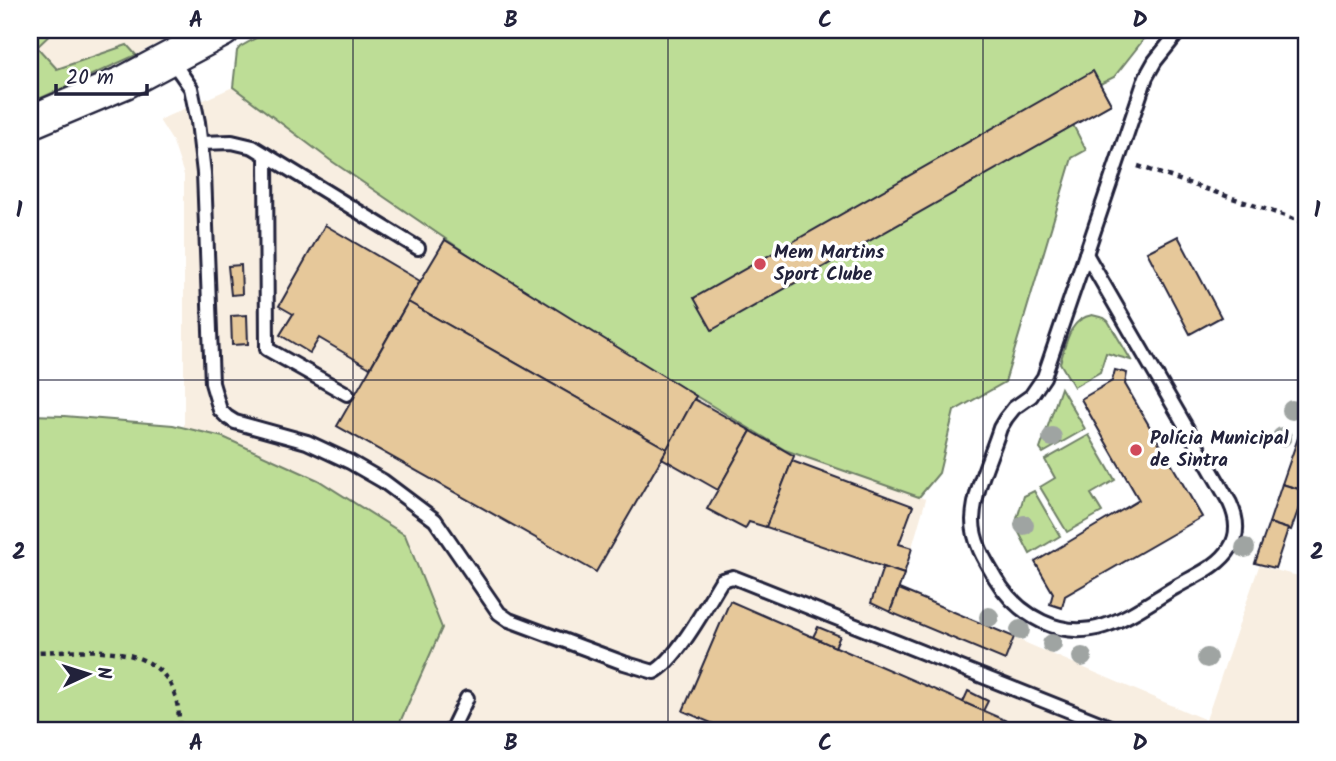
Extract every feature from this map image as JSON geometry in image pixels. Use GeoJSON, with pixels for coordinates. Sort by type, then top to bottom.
{"type":"FeatureCollection","features":[{"type":"Feature","properties":{"kind":"street"},"geometry":{"type":"LineString","coordinates":[[30,122],[125,82],[223,30]]}},
{"type":"Feature","properties":{"kind":"lane"},"geometry":{"type":"LineString","coordinates":[[1086,254],[1230,503],[1236,525],[1230,548],[1214,565],[1124,618],[1102,626],[1078,630],[1055,627],[1033,618],[1014,603],[999,585],[975,539],[973,521],[976,499],[1000,428],[1014,408],[1031,396],[1045,377],[1086,254],[1118,159],[1150,69],[1180,30]]}},
{"type":"Feature","properties":{"kind":"lane"},"geometry":{"type":"LineString","coordinates":[[170,58],[191,88],[201,142],[212,383],[220,410],[235,422],[307,442],[350,461],[383,481],[435,520],[499,613],[509,620],[654,672],[673,655],[722,580],[733,577],[1120,731]]}},
{"type":"Feature","properties":{"kind":"lane"},"geometry":{"type":"LineString","coordinates":[[201,142],[245,144],[418,248]]}},
{"type":"Feature","properties":{"kind":"lane"},"geometry":{"type":"LineString","coordinates":[[266,155],[267,349],[347,394]]}},
{"type":"Feature","properties":{"kind":"lane"},"geometry":{"type":"LineString","coordinates":[[451,731],[467,698]]}},
{"type":"Feature","properties":{"kind":"path"},"geometry":{"type":"LineString","coordinates":[[1118,159],[1306,223]]}},
{"type":"Feature","properties":{"kind":"path"},"geometry":{"type":"LineString","coordinates":[[30,652],[124,651],[145,659],[167,678],[176,698],[180,731]]}},
{"type":"Feature","properties":{"kind":"shaded area"},"geometry":{"type":"Polygon","coordinates":[[[30,30],[183,30],[117,65],[30,103],[30,30]]]}},
{"type":"Feature","properties":{"kind":"shaded area"},"geometry":{"type":"Polygon","coordinates":[[[233,87],[434,232],[785,450],[926,499],[900,589],[1206,720],[1259,566],[1306,578],[1306,731],[30,731],[30,415],[184,428],[184,175],[173,142],[159,120],[233,87]]]}},
{"type":"Feature","properties":{"kind":"green space"},"geometry":{"type":"Polygon","coordinates":[[[30,30],[55,30],[37,47],[57,69],[127,45],[136,55],[30,103],[30,30]]]}},
{"type":"Feature","properties":{"kind":"green space","name":"Mem Martins Sport Clube"},"geometry":{"type":"Polygon","coordinates":[[[270,30],[1151,30],[1114,77],[1100,84],[1111,104],[1073,125],[1086,150],[1072,158],[1005,382],[954,411],[939,473],[919,497],[785,450],[516,287],[330,160],[233,87],[237,51],[270,30]]]}},
{"type":"Feature","properties":{"kind":"green space"},"geometry":{"type":"Polygon","coordinates":[[[1092,315],[1108,321],[1131,360],[1106,353],[1100,372],[1074,387],[1060,363],[1073,327],[1084,317],[1092,315]]]}},
{"type":"Feature","properties":{"kind":"green space"},"geometry":{"type":"Polygon","coordinates":[[[1061,388],[1085,429],[1043,453],[1040,449],[1061,388]]]}},
{"type":"Feature","properties":{"kind":"green space"},"geometry":{"type":"Polygon","coordinates":[[[30,415],[173,425],[223,437],[318,480],[405,535],[442,628],[396,731],[30,731],[30,415]]]}},
{"type":"Feature","properties":{"kind":"green space"},"geometry":{"type":"Polygon","coordinates":[[[1089,435],[1115,480],[1091,494],[1102,512],[1067,532],[1040,487],[1055,478],[1045,460],[1089,435]]]}},
{"type":"Feature","properties":{"kind":"green space"},"geometry":{"type":"Polygon","coordinates":[[[1034,491],[1060,536],[1030,554],[1015,525],[1024,496],[1034,491]]]}},
{"type":"Feature","properties":{"kind":"building"},"geometry":{"type":"Polygon","coordinates":[[[1093,71],[1111,104],[712,330],[694,298],[1093,71]]]}},
{"type":"Feature","properties":{"kind":"building"},"geometry":{"type":"Polygon","coordinates":[[[325,225],[420,281],[370,368],[319,338],[310,353],[280,335],[293,314],[279,306],[325,225]]]}},
{"type":"Feature","properties":{"kind":"building"},"geometry":{"type":"Polygon","coordinates":[[[1178,236],[1221,317],[1190,334],[1147,252],[1178,236]]]}},
{"type":"Feature","properties":{"kind":"building"},"geometry":{"type":"Polygon","coordinates":[[[445,240],[696,396],[667,449],[408,302],[445,240]]]}},
{"type":"Feature","properties":{"kind":"building"},"geometry":{"type":"Polygon","coordinates":[[[241,265],[242,294],[231,295],[228,266],[241,265]]]}},
{"type":"Feature","properties":{"kind":"building"},"geometry":{"type":"Polygon","coordinates":[[[408,302],[667,449],[596,572],[337,426],[408,302]]]}},
{"type":"Feature","properties":{"kind":"building"},"geometry":{"type":"Polygon","coordinates":[[[247,315],[248,344],[232,345],[231,316],[247,315]]]}},
{"type":"Feature","properties":{"kind":"building","name":"Polícia Municipal de Sintra"},"geometry":{"type":"Polygon","coordinates":[[[1115,370],[1127,373],[1125,384],[1202,517],[1065,596],[1062,608],[1050,604],[1053,593],[1035,562],[1139,500],[1081,399],[1112,381],[1115,370]]]}},
{"type":"Feature","properties":{"kind":"building"},"geometry":{"type":"Polygon","coordinates":[[[694,399],[751,431],[718,490],[662,458],[694,399]]]}},
{"type":"Feature","properties":{"kind":"building"},"geometry":{"type":"Polygon","coordinates":[[[751,431],[794,456],[766,527],[749,522],[745,529],[707,509],[751,431]]]}},
{"type":"Feature","properties":{"kind":"building"},"geometry":{"type":"Polygon","coordinates":[[[1299,435],[1306,436],[1305,491],[1282,484],[1299,435]]]}},
{"type":"Feature","properties":{"kind":"building"},"geometry":{"type":"Polygon","coordinates":[[[792,461],[913,506],[899,544],[912,548],[904,574],[766,527],[792,461]]]}},
{"type":"Feature","properties":{"kind":"building"},"geometry":{"type":"Polygon","coordinates":[[[1282,484],[1305,491],[1291,530],[1269,523],[1282,484]]]}},
{"type":"Feature","properties":{"kind":"building"},"geometry":{"type":"Polygon","coordinates":[[[1269,523],[1288,529],[1275,568],[1255,563],[1269,523]]]}},
{"type":"Feature","properties":{"kind":"building"},"geometry":{"type":"Polygon","coordinates":[[[883,567],[904,574],[890,612],[871,603],[883,567]]]}},
{"type":"Feature","properties":{"kind":"building"},"geometry":{"type":"Polygon","coordinates":[[[899,589],[1014,637],[1005,660],[890,612],[899,589]]]}},
{"type":"Feature","properties":{"kind":"building"},"geometry":{"type":"Polygon","coordinates":[[[730,601],[1030,731],[730,731],[683,711],[730,601]]]}},
{"type":"Feature","properties":{"kind":"building"},"geometry":{"type":"Polygon","coordinates":[[[818,627],[840,636],[835,647],[813,637],[818,627]]]}},
{"type":"Feature","properties":{"kind":"building"},"geometry":{"type":"Polygon","coordinates":[[[968,691],[988,701],[983,711],[963,702],[968,691]]]}},
{"type":"Feature","properties":{"kind":"place","name":"Mem Martins Sport Clube"},"geometry":{"type":"Point","coordinates":[760,264]}},
{"type":"Feature","properties":{"kind":"place","name":"Polícia Municipal de Sintra"},"geometry":{"type":"Point","coordinates":[1136,450]}}]}
